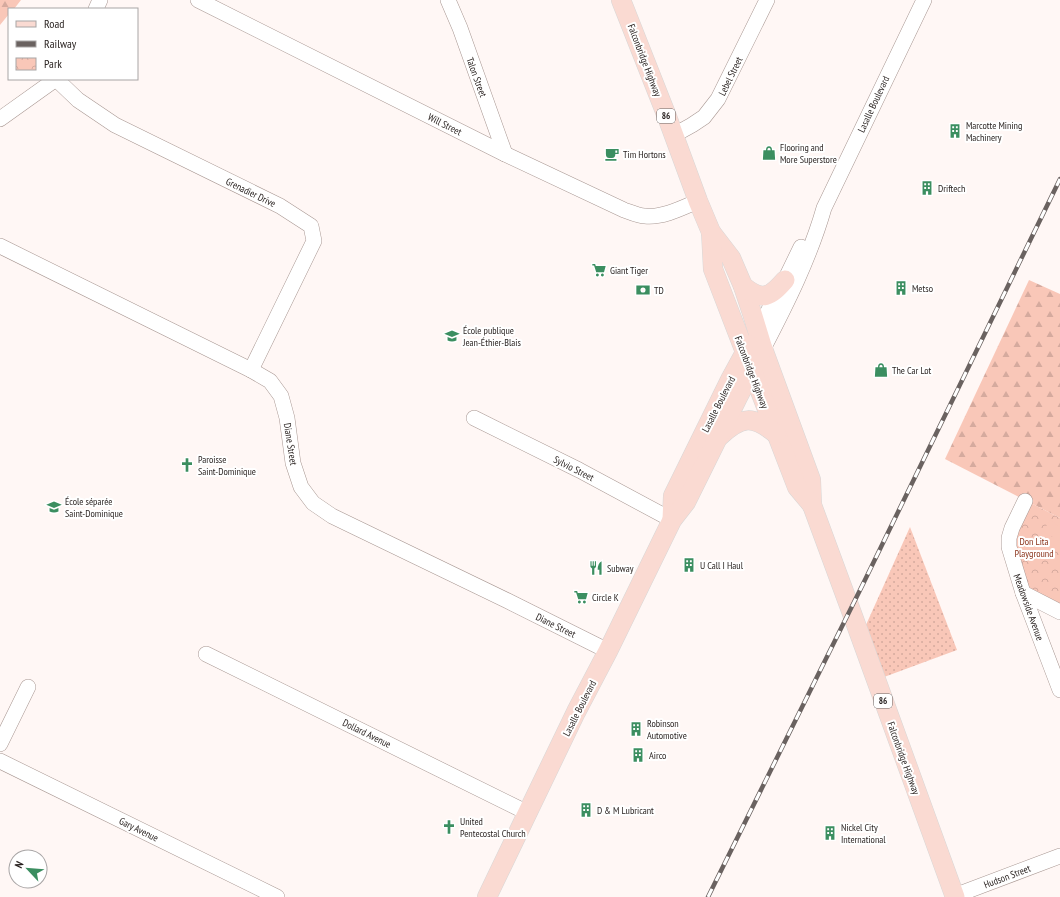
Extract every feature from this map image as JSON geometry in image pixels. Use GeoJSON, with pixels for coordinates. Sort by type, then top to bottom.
{"type":"FeatureCollection","features":[{"type":"Feature","properties":{"kind":"main road","name":"Falconbridge Highway"},"geometry":{"type":"LineString","coordinates":[[621,0],[711,232],[731,258],[743,286],[811,480],[812,506]]}},
{"type":"Feature","properties":{"kind":"main road","name":"Falconbridge Highway"},"geometry":{"type":"LineString","coordinates":[[711,232],[713,269],[797,487],[812,506],[954,897]]}},
{"type":"Feature","properties":{"kind":"main road"},"geometry":{"type":"LineString","coordinates":[[743,286],[753,294],[769,295],[785,280]]}},
{"type":"Feature","properties":{"kind":"main road","name":"Lasalle Boulevard"},"geometry":{"type":"LineString","coordinates":[[672,520],[673,496],[725,390],[758,330]]}},
{"type":"Feature","properties":{"kind":"main road","name":"Lasalle Boulevard"},"geometry":{"type":"LineString","coordinates":[[487,897],[576,712],[608,651],[672,520],[686,502],[718,436],[764,349]]}},
{"type":"Feature","properties":{"kind":"main road"},"geometry":{"type":"LineString","coordinates":[[718,436],[731,426],[751,420],[759,422],[776,434]]}},
{"type":"Feature","properties":{"kind":"street","name":"Will Street"},"geometry":{"type":"LineString","coordinates":[[198,0],[505,154],[624,210],[644,216],[666,214],[698,201]]}},
{"type":"Feature","properties":{"kind":"street","name":"Talon Street"},"geometry":{"type":"LineString","coordinates":[[448,0],[460,28],[505,154]]}},
{"type":"Feature","properties":{"kind":"street","name":"Lebel Street"},"geometry":{"type":"LineString","coordinates":[[674,135],[704,117],[718,99],[767,0]]}},
{"type":"Feature","properties":{"kind":"street","name":"Lasalle Boulevard"},"geometry":{"type":"LineString","coordinates":[[758,330],[785,280],[810,227],[824,208],[924,0]]}},
{"type":"Feature","properties":{"kind":"street"},"geometry":{"type":"LineString","coordinates":[[0,119],[55,80]]}},
{"type":"Feature","properties":{"kind":"street","name":"Grenadier Drive"},"geometry":{"type":"LineString","coordinates":[[57,80],[78,100],[115,125],[280,206],[311,226],[314,241],[251,370]]}},
{"type":"Feature","properties":{"kind":"street","name":"Lasalle Boulevard"},"geometry":{"type":"LineString","coordinates":[[764,349],[818,232],[824,208]]}},
{"type":"Feature","properties":{"kind":"street","name":"Diane Street"},"geometry":{"type":"LineString","coordinates":[[0,246],[251,370],[270,381],[281,396],[287,418],[293,463],[301,487],[313,503],[332,516],[608,651]]}},
{"type":"Feature","properties":{"kind":"street","name":"Sylvio Street"},"geometry":{"type":"LineString","coordinates":[[474,418],[579,470],[672,520]]}},
{"type":"Feature","properties":{"kind":"street","name":"Meadowside Avenue"},"geometry":{"type":"LineString","coordinates":[[1025,501],[1012,528],[1009,538],[1009,547],[1024,593],[1060,690]]}},
{"type":"Feature","properties":{"kind":"street"},"geometry":{"type":"LineString","coordinates":[[1024,593],[1060,612]]}},
{"type":"Feature","properties":{"kind":"street","name":"Dollard Avenue"},"geometry":{"type":"LineString","coordinates":[[206,654],[528,813]]}},
{"type":"Feature","properties":{"kind":"street"},"geometry":{"type":"LineString","coordinates":[[0,744],[28,687]]}},
{"type":"Feature","properties":{"kind":"street","name":"Gary Avenue"},"geometry":{"type":"LineString","coordinates":[[0,761],[278,897]]}},
{"type":"Feature","properties":{"kind":"street","name":"Hudson Street"},"geometry":{"type":"LineString","coordinates":[[954,897],[1060,856]]}},
{"type":"Feature","properties":{"kind":"green space"},"geometry":{"type":"Polygon","coordinates":[[[0,0],[21,0],[15,8],[8,8],[8,15],[0,25],[0,0]]]}},
{"type":"Feature","properties":{"kind":"green space"},"geometry":{"type":"Polygon","coordinates":[[[1029,280],[1060,294],[1060,518],[945,459],[1029,280]]]}},
{"type":"Feature","properties":{"kind":"green space","name":"Don Lita Playground"},"geometry":{"type":"Polygon","coordinates":[[[1025,500],[1060,518],[1060,612],[1022,594],[1011,528],[1025,500]]]}},
{"type":"Feature","properties":{"kind":"green space"},"geometry":{"type":"Polygon","coordinates":[[[1050,520],[1060,527],[1059,541],[1043,531],[1050,520]]]}},
{"type":"Feature","properties":{"kind":"green space"},"geometry":{"type":"Polygon","coordinates":[[[910,527],[957,650],[876,680],[861,636],[910,527]]]}},
{"type":"Feature","properties":{"kind":"railway"},"geometry":{"type":"LineString","coordinates":[[708,897],[863,584],[1060,179]]}},
{"type":"Feature","properties":{"kind":"place","name":"Marcotte Mining Machinery"},"geometry":{"type":"Point","coordinates":[955,131]}},
{"type":"Feature","properties":{"kind":"place","name":"Flooring and More Superstore"},"geometry":{"type":"Point","coordinates":[769,153]}},
{"type":"Feature","properties":{"kind":"place","name":"Tim Hortons"},"geometry":{"type":"Point","coordinates":[612,154]}},
{"type":"Feature","properties":{"kind":"place","name":"Driftech"},"geometry":{"type":"Point","coordinates":[927,188]}},
{"type":"Feature","properties":{"kind":"place","name":"Giant Tiger"},"geometry":{"type":"Point","coordinates":[599,270]}},
{"type":"Feature","properties":{"kind":"place","name":"Metso"},"geometry":{"type":"Point","coordinates":[901,288]}},
{"type":"Feature","properties":{"kind":"place","name":"TD"},"geometry":{"type":"Point","coordinates":[643,290]}},
{"type":"Feature","properties":{"kind":"place","name":"École publique Jean-Éthier-Blais"},"geometry":{"type":"Point","coordinates":[452,336]}},
{"type":"Feature","properties":{"kind":"place","name":"The Car Lot"},"geometry":{"type":"Point","coordinates":[881,370]}},
{"type":"Feature","properties":{"kind":"place","name":"Paroisse Saint-Dominique"},"geometry":{"type":"Point","coordinates":[187,465]}},
{"type":"Feature","properties":{"kind":"place","name":"École séparée Saint-Dominique"},"geometry":{"type":"Point","coordinates":[54,507]}},
{"type":"Feature","properties":{"kind":"place","name":"U Call I Haul"},"geometry":{"type":"Point","coordinates":[689,565]}},
{"type":"Feature","properties":{"kind":"place","name":"Subway"},"geometry":{"type":"Point","coordinates":[596,568]}},
{"type":"Feature","properties":{"kind":"place","name":"Circle K"},"geometry":{"type":"Point","coordinates":[581,597]}},
{"type":"Feature","properties":{"kind":"place","name":"Robinson Automotive"},"geometry":{"type":"Point","coordinates":[636,729]}},
{"type":"Feature","properties":{"kind":"place","name":"Airco"},"geometry":{"type":"Point","coordinates":[638,755]}},
{"type":"Feature","properties":{"kind":"place","name":"D & M Lubricant"},"geometry":{"type":"Point","coordinates":[586,810]}},
{"type":"Feature","properties":{"kind":"place","name":"United Pentecostal Church"},"geometry":{"type":"Point","coordinates":[449,827]}},
{"type":"Feature","properties":{"kind":"place","name":"Nickel City International"},"geometry":{"type":"Point","coordinates":[830,833]}}]}
